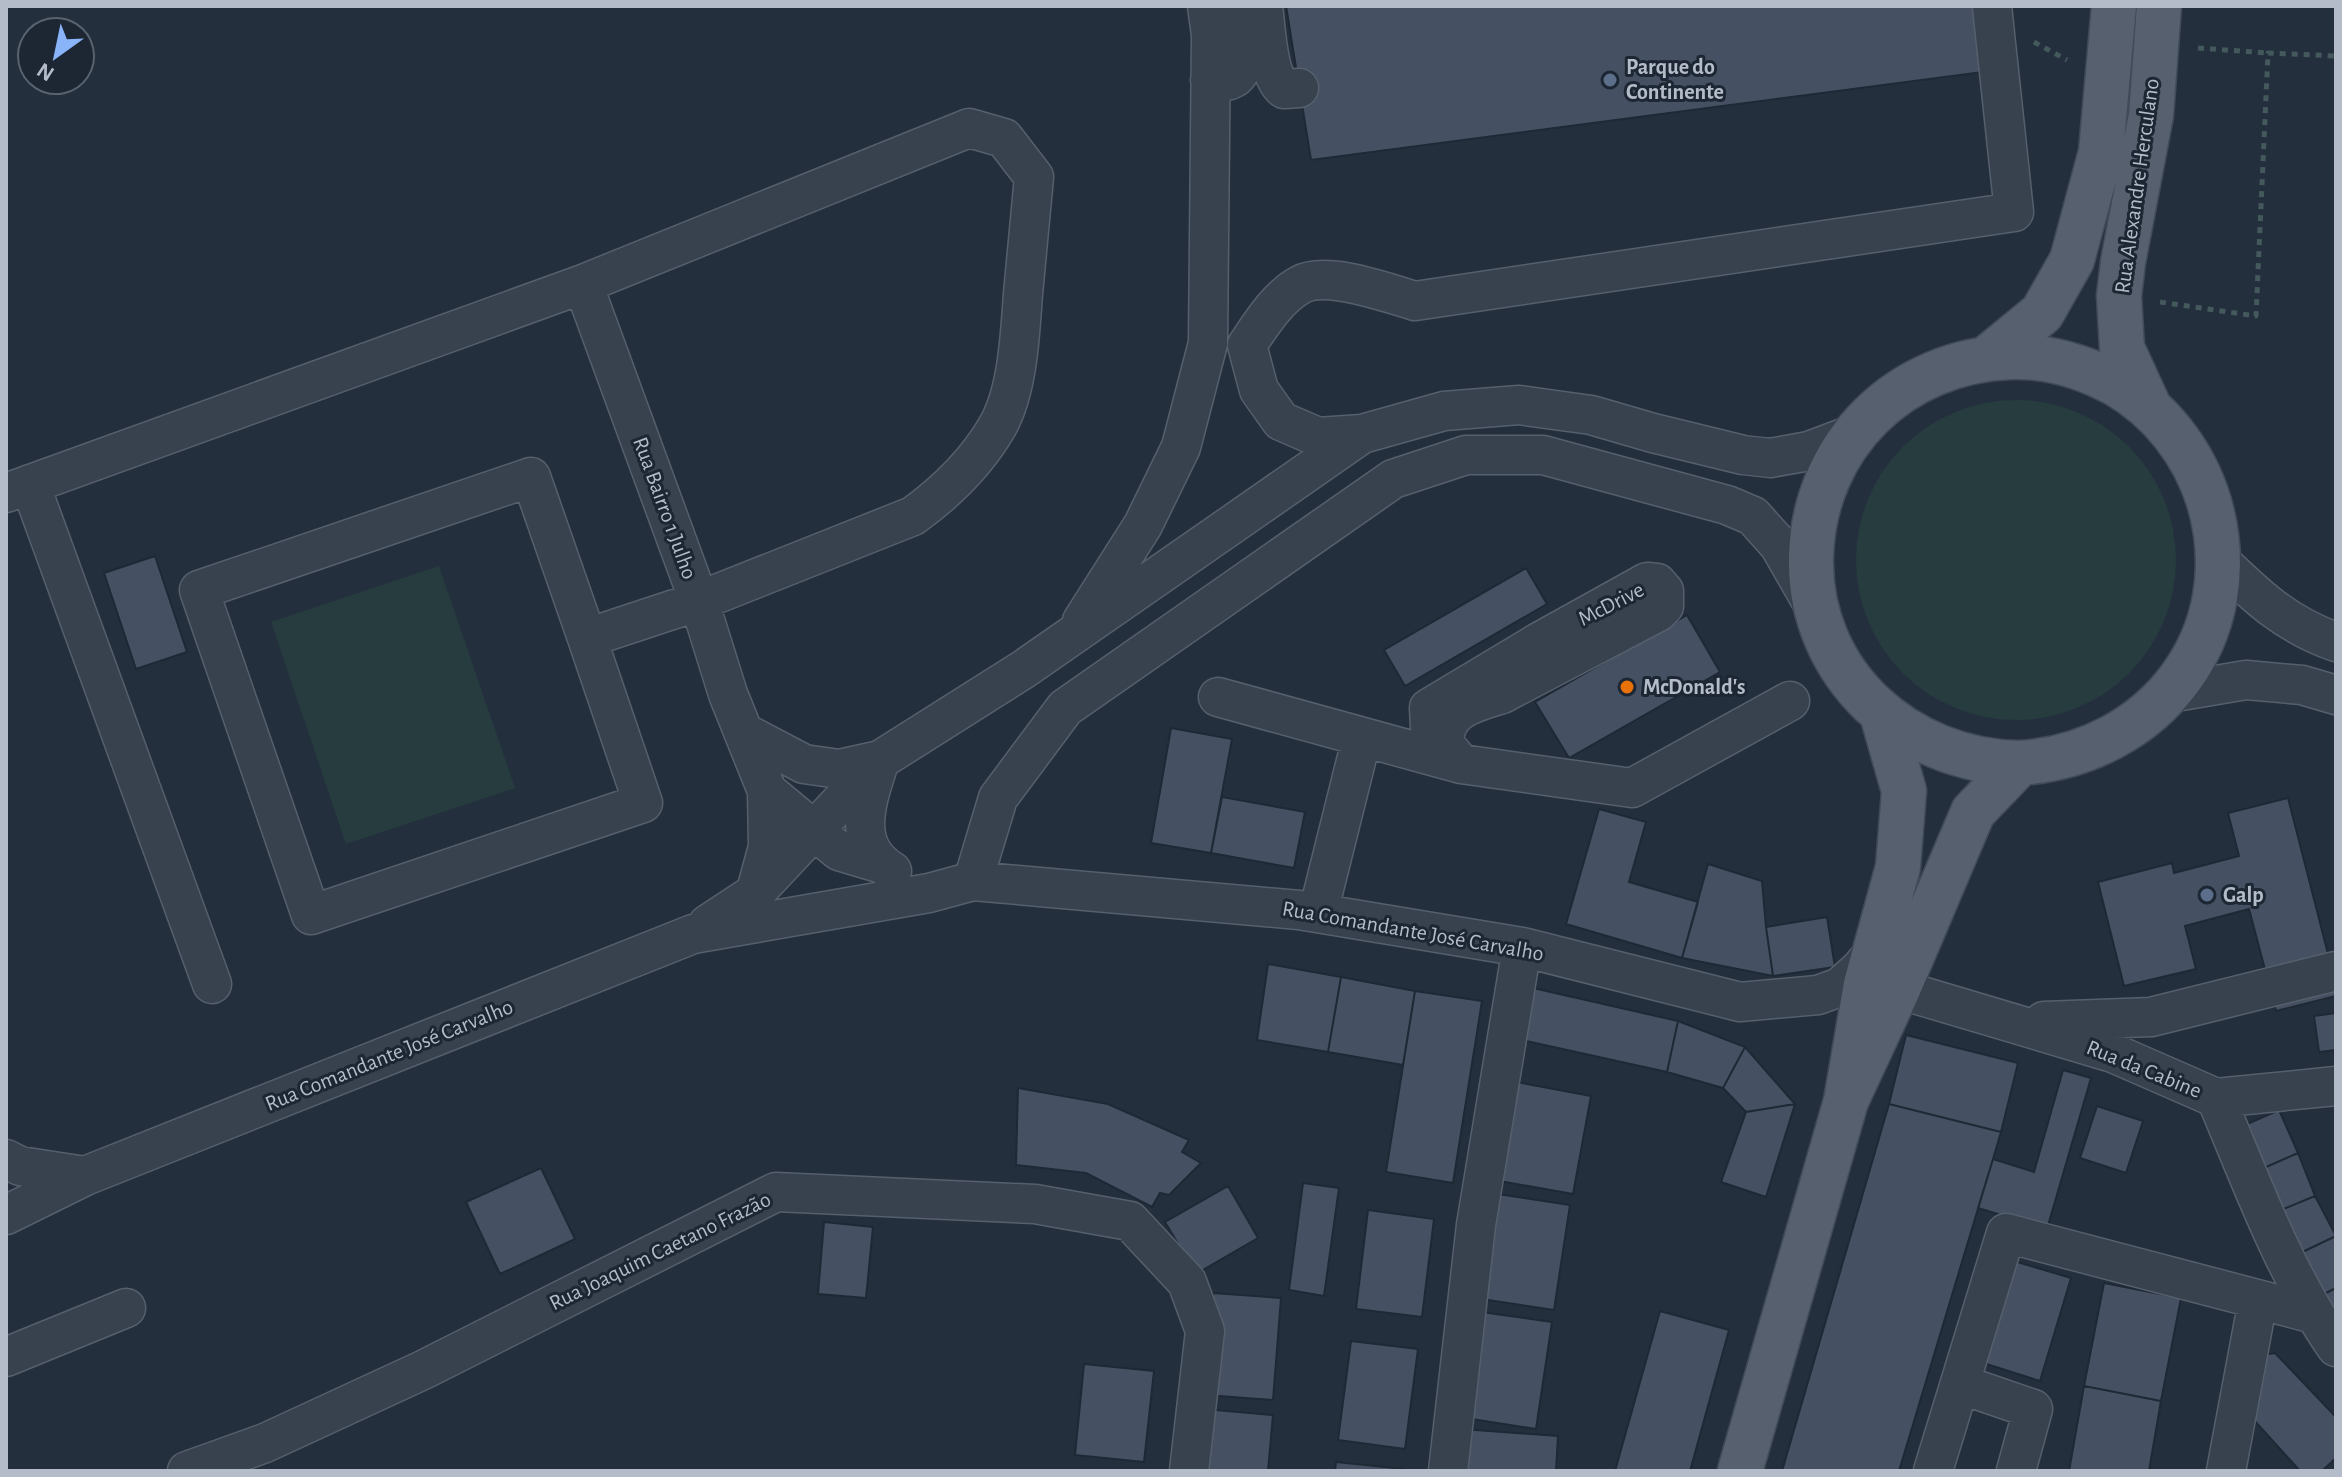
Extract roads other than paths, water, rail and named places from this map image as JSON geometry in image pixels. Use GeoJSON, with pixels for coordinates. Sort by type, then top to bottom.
{"type":"FeatureCollection","features":[{"type":"Feature","properties":{"kind":"main road","name":"Rua Alexandre Herculano"},"geometry":{"type":"LineString","coordinates":[[1986,359],[2042,313],[2072,260],[2101,152],[2114,6]]}},
{"type":"Feature","properties":{"kind":"main road","name":"Rua Alexandre Herculano"},"geometry":{"type":"LineString","coordinates":[[2150,409],[2122,348],[2119,296],[2151,115],[2159,6]]}},
{"type":"Feature","properties":{"kind":"main road"},"geometry":{"type":"LineString","coordinates":[[2037,358],[2072,365],[2106,379],[2150,409],[2177,438],[2200,478],[2214,523],[2218,559],[2213,604],[2203,637],[2187,669],[2169,693],[2139,721],[2100,745],[2067,756],[2020,763],[1985,761],[1951,753],[1919,739],[1882,714],[1863,696],[1831,647],[1819,614],[1811,568],[1817,510],[1837,460],[1854,434],[1885,403],[1914,383],[1946,368],[1986,359],[2037,358]]}},
{"type":"Feature","properties":{"kind":"main road"},"geometry":{"type":"LineString","coordinates":[[1740,1471],[1846,1101],[1866,984],[1898,867],[1904,791],[1882,714]]}},
{"type":"Feature","properties":{"kind":"main road"},"geometry":{"type":"LineString","coordinates":[[1846,1101],[1898,989],[1973,812],[2020,763]]}},
{"type":"Feature","properties":{"kind":"street"},"geometry":{"type":"LineString","coordinates":[[1074,635],[1143,525],[1181,447],[1208,343],[1211,35],[1207,6]]}},
{"type":"Feature","properties":{"kind":"street"},"geometry":{"type":"LineString","coordinates":[[1210,80],[1230,80],[1238,74],[1244,57],[1236,6]]}},
{"type":"Feature","properties":{"kind":"street"},"geometry":{"type":"LineString","coordinates":[[1263,6],[1273,72],[1278,84],[1284,89],[1299,88]]}},
{"type":"Feature","properties":{"kind":"street"},"geometry":{"type":"LineString","coordinates":[[1259,390],[1247,345],[1269,312],[1302,284],[1330,279],[1415,301],[2014,212],[1993,14]]}},
{"type":"Feature","properties":{"kind":"street"},"geometry":{"type":"LineString","coordinates":[[212,984],[18,489],[583,284],[969,128],[1004,138],[1034,177],[1019,347],[1012,384],[999,424],[975,459],[938,498],[913,516],[699,601],[587,638]]}},
{"type":"Feature","properties":{"kind":"street","name":"Rua Bairro 1 Julho"},"geometry":{"type":"LineString","coordinates":[[583,284],[699,601],[728,694],[767,791]]}},
{"type":"Feature","properties":{"kind":"street"},"geometry":{"type":"LineString","coordinates":[[1208,343],[1229,367],[1259,390],[1281,421],[1318,437],[1362,434],[1444,411],[1519,405],[1591,415],[1713,448],[1770,458],[1809,451],[1854,434]]}},
{"type":"Feature","properties":{"kind":"street"},"geometry":{"type":"LineString","coordinates":[[743,732],[804,764],[839,769],[880,760],[1012,677],[1362,434]]}},
{"type":"Feature","properties":{"kind":"street"},"geometry":{"type":"LineString","coordinates":[[973,881],[998,798],[1065,708],[1393,479],[1466,455],[1543,455],[1727,505],[1753,516],[1779,545],[1819,614]]}},
{"type":"Feature","properties":{"kind":"street"},"geometry":{"type":"LineString","coordinates":[[531,477],[587,638],[643,803],[311,915],[199,590],[531,477]]}},
{"type":"Feature","properties":{"kind":"street"},"geometry":{"type":"LineString","coordinates":[[2218,559],[2262,602],[2309,632],[2336,642]]}},
{"type":"Feature","properties":{"kind":"street","name":"McDrive"},"geometry":{"type":"LineString","coordinates":[[1647,582],[1657,583],[1664,591],[1664,606],[1658,612],[1502,694],[1474,702],[1458,711],[1444,730],[1453,754],[1430,727],[1429,708],[1647,582]]}},
{"type":"Feature","properties":{"kind":"street"},"geometry":{"type":"LineString","coordinates":[[2169,693],[2246,680],[2302,685],[2336,695]]}},
{"type":"Feature","properties":{"kind":"street"},"geometry":{"type":"LineString","coordinates":[[1218,697],[1362,737],[1632,788],[1790,701]]}},
{"type":"Feature","properties":{"kind":"street"},"geometry":{"type":"LineString","coordinates":[[1318,913],[1362,737]]}},
{"type":"Feature","properties":{"kind":"street"},"geometry":{"type":"LineString","coordinates":[[879,863],[865,832],[866,806],[880,760]]}},
{"type":"Feature","properties":{"kind":"street","name":"Rua Comandante José Carvalho"},"geometry":{"type":"LineString","coordinates":[[6,1215],[85,1176],[693,934],[755,893],[880,760]]}},
{"type":"Feature","properties":{"kind":"street"},"geometry":{"type":"LineString","coordinates":[[767,791],[839,851],[879,863],[929,893]]}},
{"type":"Feature","properties":{"kind":"street"},"geometry":{"type":"LineString","coordinates":[[755,893],[768,847],[767,791]]}},
{"type":"Feature","properties":{"kind":"street","name":"Rua Comandante José Carvalho"},"geometry":{"type":"LineString","coordinates":[[693,934],[929,893],[973,881],[1318,913],[1522,947],[1740,1002],[1818,995],[1840,987],[1876,950]]}},
{"type":"Feature","properties":{"kind":"street"},"geometry":{"type":"LineString","coordinates":[[1448,1471],[1476,1225],[1522,947]]}},
{"type":"Feature","properties":{"kind":"street"},"geometry":{"type":"LineString","coordinates":[[2012,1023],[2151,1017],[2336,971]]}},
{"type":"Feature","properties":{"kind":"street","name":"Rua da Cabine"},"geometry":{"type":"LineString","coordinates":[[1898,989],[2113,1053],[2216,1098],[2284,1261],[2336,1347]]}},
{"type":"Feature","properties":{"kind":"street"},"geometry":{"type":"LineString","coordinates":[[2216,1098],[2336,1086]]}},
{"type":"Feature","properties":{"kind":"street"},"geometry":{"type":"LineString","coordinates":[[6,1159],[20,1166],[85,1176]]}},
{"type":"Feature","properties":{"kind":"street","name":"Rua Joaquim Caetano Frazão"},"geometry":{"type":"LineString","coordinates":[[187,1471],[265,1443],[423,1370],[776,1192],[1035,1204],[1130,1221],[1187,1282],[1205,1331],[1189,1471]]}},
{"type":"Feature","properties":{"kind":"street"},"geometry":{"type":"LineString","coordinates":[[1933,1471],[2006,1233],[2314,1314]]}},
{"type":"Feature","properties":{"kind":"street"},"geometry":{"type":"LineString","coordinates":[[2226,1471],[2258,1300]]}},
{"type":"Feature","properties":{"kind":"street"},"geometry":{"type":"LineString","coordinates":[[6,1357],[126,1308]]}},
{"type":"Feature","properties":{"kind":"street"},"geometry":{"type":"LineString","coordinates":[[1960,1384],[2033,1409],[2016,1471]]}},
{"type":"Feature","properties":{"kind":"place","name":"Parque do Continente"},"geometry":{"type":"Point","coordinates":[1610,80]}},
{"type":"Feature","properties":{"kind":"place","name":"McDonald's"},"geometry":{"type":"Point","coordinates":[1627,687]}},
{"type":"Feature","properties":{"kind":"place","name":"Galp"},"geometry":{"type":"Point","coordinates":[2207,895]}}]}
